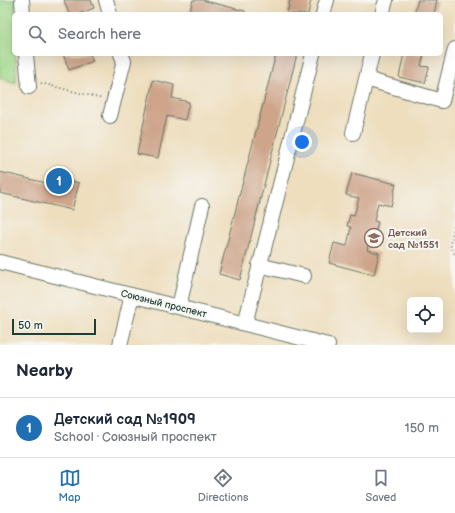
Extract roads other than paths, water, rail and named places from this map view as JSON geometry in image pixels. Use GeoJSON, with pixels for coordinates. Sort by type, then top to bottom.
{"type":"FeatureCollection","features":[{"type":"Feature","properties":{"kind":"street"},"geometry":{"type":"LineString","coordinates":[[22,0],[23,12]]}},
{"type":"Feature","properties":{"kind":"street"},"geometry":{"type":"LineString","coordinates":[[106,0],[109,12]]}},
{"type":"Feature","properties":{"kind":"street"},"geometry":{"type":"LineString","coordinates":[[324,12],[327,0]]}},
{"type":"Feature","properties":{"kind":"street"},"geometry":{"type":"LineString","coordinates":[[383,12],[386,0]]}},
{"type":"Feature","properties":{"kind":"street"},"geometry":{"type":"LineString","coordinates":[[366,79],[442,101],[455,49]]}},
{"type":"Feature","properties":{"kind":"street"},"geometry":{"type":"LineString","coordinates":[[26,56],[29,83]]}},
{"type":"Feature","properties":{"kind":"street"},"geometry":{"type":"LineString","coordinates":[[110,116],[124,62],[122,56]]}},
{"type":"Feature","properties":{"kind":"street"},"geometry":{"type":"LineString","coordinates":[[245,324],[312,56]]}},
{"type":"Feature","properties":{"kind":"street"},"geometry":{"type":"LineString","coordinates":[[353,134],[372,56]]}},
{"type":"Feature","properties":{"kind":"street"},"geometry":{"type":"LineString","coordinates":[[179,307],[202,206]]}},
{"type":"Feature","properties":{"kind":"street","name":"Союзный проспект"},"geometry":{"type":"LineString","coordinates":[[0,262],[325,345]]}},
{"type":"Feature","properties":{"kind":"street"},"geometry":{"type":"LineString","coordinates":[[260,265],[304,276]]}},
{"type":"Feature","properties":{"kind":"street"},"geometry":{"type":"LineString","coordinates":[[120,345],[132,295]]}},
{"type":"Feature","properties":{"kind":"place","name":"Детский сад №1909"},"geometry":{"type":"Point","coordinates":[59,181]}},
{"type":"Feature","properties":{"kind":"place","name":"Детский сад №1551"},"geometry":{"type":"Point","coordinates":[374,238]}}]}
